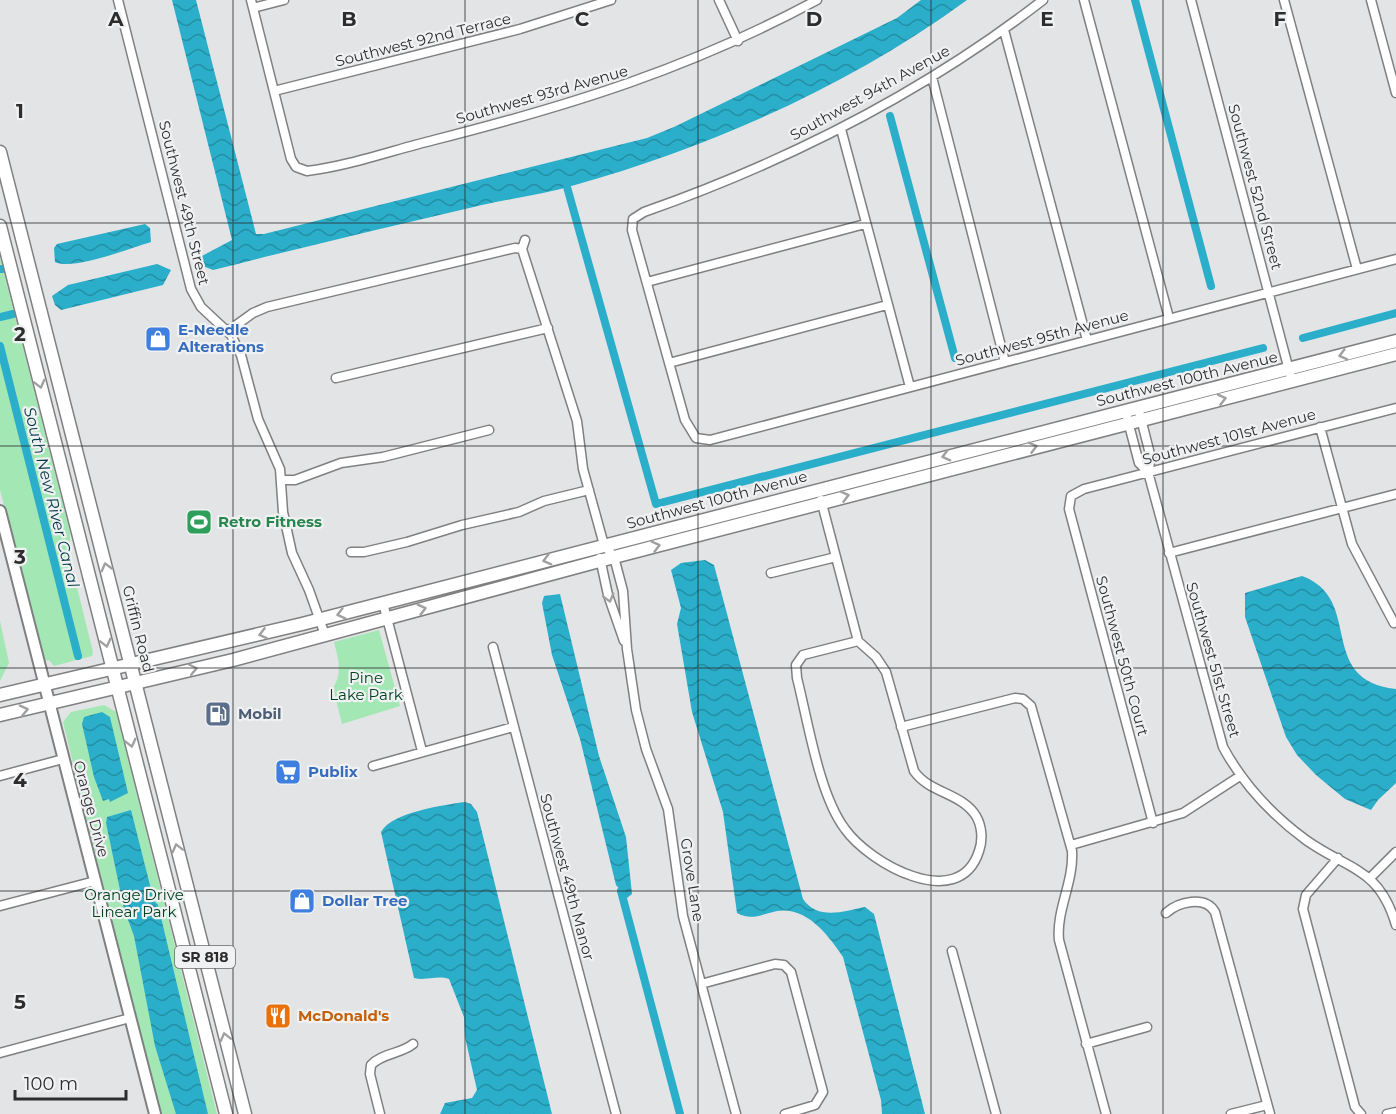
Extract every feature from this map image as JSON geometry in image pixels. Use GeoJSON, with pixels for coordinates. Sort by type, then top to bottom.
{"type":"FeatureCollection","features":[{"type":"Feature","properties":{"kind":"main road","name":"Griffin Road"},"geometry":{"type":"LineString","coordinates":[[0,152],[245,1114]]}},
{"type":"Feature","properties":{"kind":"main road"},"geometry":{"type":"LineString","coordinates":[[0,175],[9,205],[18,221]]}},
{"type":"Feature","properties":{"kind":"main road","name":"SR 818"},"geometry":{"type":"LineString","coordinates":[[0,226],[225,1109]]}},
{"type":"Feature","properties":{"kind":"main road"},"geometry":{"type":"LineString","coordinates":[[5,246],[19,269],[41,354],[55,365]]}},
{"type":"Feature","properties":{"kind":"main road","name":"Southwest 100th Avenue"},"geometry":{"type":"LineString","coordinates":[[0,715],[325,636],[821,502],[1141,420],[1291,376],[1396,340]]}},
{"type":"Feature","properties":{"kind":"main road","name":"Southwest 100th Avenue"},"geometry":{"type":"LineString","coordinates":[[0,695],[320,620],[1125,410],[1396,354]]}},
{"type":"Feature","properties":{"kind":"main road"},"geometry":{"type":"LineString","coordinates":[[205,1031],[222,1059],[232,1063]]}},
{"type":"Feature","properties":{"kind":"main road"},"geometry":{"type":"LineString","coordinates":[[225,1109],[232,1107],[240,1114]]}},
{"type":"Feature","properties":{"kind":"street","name":"Southwest 49th Street"},"geometry":{"type":"LineString","coordinates":[[118,0],[191,289],[206,312],[228,331],[241,355],[258,419],[282,480],[283,512],[292,554],[325,636]]}},
{"type":"Feature","properties":{"kind":"street"},"geometry":{"type":"LineString","coordinates":[[274,91],[252,4],[284,0]]}},
{"type":"Feature","properties":{"kind":"street","name":"Southwest 92nd Terrace"},"geometry":{"type":"LineString","coordinates":[[274,91],[520,29],[611,0]]}},
{"type":"Feature","properties":{"kind":"street"},"geometry":{"type":"LineString","coordinates":[[719,0],[738,41]]}},
{"type":"Feature","properties":{"kind":"street","name":"Southwest 93rd Avenue"},"geometry":{"type":"LineString","coordinates":[[274,91],[291,159],[299,169],[313,170],[562,106],[632,83],[738,41],[817,0]]}},
{"type":"Feature","properties":{"kind":"street","name":"Southwest 94th Avenue"},"geometry":{"type":"LineString","coordinates":[[647,282],[632,230],[633,219],[644,212],[750,171],[841,129],[932,77],[1004,30],[1043,0]]}},
{"type":"Feature","properties":{"kind":"street"},"geometry":{"type":"LineString","coordinates":[[1084,0],[1169,318]]}},
{"type":"Feature","properties":{"kind":"street","name":"Southwest 52nd Street"},"geometry":{"type":"LineString","coordinates":[[1191,0],[1291,376]]}},
{"type":"Feature","properties":{"kind":"street"},"geometry":{"type":"LineString","coordinates":[[1284,0],[1357,269]]}},
{"type":"Feature","properties":{"kind":"street"},"geometry":{"type":"LineString","coordinates":[[1371,0],[1396,93]]}},
{"type":"Feature","properties":{"kind":"street"},"geometry":{"type":"LineString","coordinates":[[1004,30],[1087,340]]}},
{"type":"Feature","properties":{"kind":"street"},"geometry":{"type":"LineString","coordinates":[[932,77],[1005,362]]}},
{"type":"Feature","properties":{"kind":"street"},"geometry":{"type":"LineString","coordinates":[[841,129],[910,387]]}},
{"type":"Feature","properties":{"kind":"street"},"geometry":{"type":"LineString","coordinates":[[865,224],[647,282],[669,363],[887,305]]}},
{"type":"Feature","properties":{"kind":"street"},"geometry":{"type":"LineString","coordinates":[[228,331],[253,313],[267,307],[524,245],[580,431],[581,460],[604,545],[599,561]]}},
{"type":"Feature","properties":{"kind":"street","name":"Southwest 95th Avenue"},"geometry":{"type":"LineString","coordinates":[[669,363],[687,427],[696,438],[710,440],[1396,259]]}},
{"type":"Feature","properties":{"kind":"street"},"geometry":{"type":"LineString","coordinates":[[336,378],[548,328]]}},
{"type":"Feature","properties":{"kind":"street","name":"Southwest 51st Street"},"geometry":{"type":"LineString","coordinates":[[1138,407],[1151,458],[1148,472],[1216,729],[1240,776],[1293,830],[1370,878],[1387,902],[1396,925]]}},
{"type":"Feature","properties":{"kind":"street","name":"Southwest 101st Avenue"},"geometry":{"type":"LineString","coordinates":[[1071,496],[1084,489],[1396,408]]}},
{"type":"Feature","properties":{"kind":"street","name":"Southwest 51st Street"},"geometry":{"type":"LineString","coordinates":[[1125,410],[1138,463],[1148,472]]}},
{"type":"Feature","properties":{"kind":"street"},"geometry":{"type":"LineString","coordinates":[[1320,427],[1352,544],[1394,623]]}},
{"type":"Feature","properties":{"kind":"street"},"geometry":{"type":"LineString","coordinates":[[282,480],[295,480],[341,463],[383,457],[489,430]]}},
{"type":"Feature","properties":{"kind":"street"},"geometry":{"type":"LineString","coordinates":[[818,489],[858,641],[882,664],[910,761],[919,779],[963,802],[976,816],[981,840],[974,864],[954,879],[935,882],[919,878],[870,854],[853,840],[837,816],[827,792],[797,678],[796,665],[800,658],[808,654],[858,641]]}},
{"type":"Feature","properties":{"kind":"street"},"geometry":{"type":"LineString","coordinates":[[351,552],[364,552],[462,525],[484,522],[589,490]]}},
{"type":"Feature","properties":{"kind":"street"},"geometry":{"type":"LineString","coordinates":[[1169,553],[1396,494]]}},
{"type":"Feature","properties":{"kind":"street","name":"Southwest 50th Court"},"geometry":{"type":"LineString","coordinates":[[1071,496],[1069,509],[1153,823]]}},
{"type":"Feature","properties":{"kind":"street","name":"Orange Drive"},"geometry":{"type":"LineString","coordinates":[[0,511],[155,1114]]}},
{"type":"Feature","properties":{"kind":"street","name":"Grove Lane"},"geometry":{"type":"LineString","coordinates":[[604,545],[614,557],[623,591],[627,650],[643,740],[668,809],[681,908],[736,1114]]}},
{"type":"Feature","properties":{"kind":"street"},"geometry":{"type":"LineString","coordinates":[[771,573],[836,557]]}},
{"type":"Feature","properties":{"kind":"street","name":"Grove Lane"},"geometry":{"type":"LineString","coordinates":[[599,561],[627,650]]}},
{"type":"Feature","properties":{"kind":"street"},"geometry":{"type":"LineString","coordinates":[[382,603],[422,751]]}},
{"type":"Feature","properties":{"kind":"street","name":"Southwest 49th Manor"},"geometry":{"type":"LineString","coordinates":[[493,647],[616,1114]]}},
{"type":"Feature","properties":{"kind":"street"},"geometry":{"type":"LineString","coordinates":[[901,727],[1015,698],[1029,703],[1037,720],[1071,845],[1072,866],[1059,921],[1059,940],[1106,1114]]}},
{"type":"Feature","properties":{"kind":"street"},"geometry":{"type":"LineString","coordinates":[[373,766],[513,727]]}},
{"type":"Feature","properties":{"kind":"street"},"geometry":{"type":"LineString","coordinates":[[0,776],[63,759]]}},
{"type":"Feature","properties":{"kind":"street"},"geometry":{"type":"LineString","coordinates":[[1071,845],[1153,823],[1195,807],[1240,776]]}},
{"type":"Feature","properties":{"kind":"street"},"geometry":{"type":"LineString","coordinates":[[1370,878],[1396,852]]}},
{"type":"Feature","properties":{"kind":"street"},"geometry":{"type":"LineString","coordinates":[[1338,858],[1310,889],[1303,904],[1352,1095],[1361,1114]]}},
{"type":"Feature","properties":{"kind":"street"},"geometry":{"type":"LineString","coordinates":[[0,906],[95,881]]}},
{"type":"Feature","properties":{"kind":"street"},"geometry":{"type":"LineString","coordinates":[[1166,913],[1174,907],[1200,901],[1209,904],[1215,912],[1270,1114]]}},
{"type":"Feature","properties":{"kind":"street"},"geometry":{"type":"LineString","coordinates":[[952,951],[996,1114]]}},
{"type":"Feature","properties":{"kind":"street"},"geometry":{"type":"LineString","coordinates":[[701,984],[771,964],[784,965],[792,974],[823,1088],[820,1100],[813,1106],[785,1114]]}},
{"type":"Feature","properties":{"kind":"street"},"geometry":{"type":"LineString","coordinates":[[0,1053],[130,1018]]}},
{"type":"Feature","properties":{"kind":"street"},"geometry":{"type":"LineString","coordinates":[[1086,1044],[1147,1027]]}},
{"type":"Feature","properties":{"kind":"street"},"geometry":{"type":"LineString","coordinates":[[380,1114],[370,1074],[371,1065],[380,1058],[405,1051],[413,1044]]}},
{"type":"Feature","properties":{"kind":"street"},"geometry":{"type":"LineString","coordinates":[[1231,1114],[1267,1105]]}},
{"type":"Feature","properties":{"kind":"street"},"geometry":{"type":"LineString","coordinates":[[1387,1114],[1396,1112]]}},
{"type":"Feature","properties":{"kind":"green space"},"geometry":{"type":"Polygon","coordinates":[[[0,257],[70,532],[70,559],[93,652],[92,656],[54,666],[49,660],[44,661],[0,490],[0,257]]]}},
{"type":"Feature","properties":{"kind":"green space"},"geometry":{"type":"Polygon","coordinates":[[[0,621],[9,663],[0,681],[0,621]]]}},
{"type":"Feature","properties":{"kind":"green space","name":"Pine Lake Park"},"geometry":{"type":"Polygon","coordinates":[[[379,630],[400,706],[342,724],[333,688],[339,671],[334,642],[379,630]]]}},
{"type":"Feature","properties":{"kind":"green space","name":"Orange Drive Linear Park"},"geometry":{"type":"Polygon","coordinates":[[[104,705],[116,712],[217,1114],[159,1114],[63,722],[71,712],[104,705]]]}},
{"type":"Feature","properties":{"kind":"water"},"geometry":{"type":"Polygon","coordinates":[[[172,0],[196,0],[256,234],[264,234],[647,138],[897,18],[921,0],[967,0],[923,31],[828,86],[729,132],[678,152],[564,188],[482,205],[213,270],[200,265],[202,256],[232,240],[172,0]]]}},
{"type":"Feature","properties":{"kind":"water"},"geometry":{"type":"Polygon","coordinates":[[[145,224],[150,228],[151,242],[74,264],[55,262],[54,248],[57,244],[145,224]]]}},
{"type":"Feature","properties":{"kind":"water"},"geometry":{"type":"Polygon","coordinates":[[[157,264],[171,270],[163,285],[61,310],[55,305],[52,296],[68,285],[157,264]]]}},
{"type":"Feature","properties":{"kind":"water"},"geometry":{"type":"Polygon","coordinates":[[[705,560],[714,565],[803,899],[809,906],[824,912],[832,913],[865,907],[874,914],[925,1114],[882,1114],[881,1100],[843,957],[824,932],[798,913],[777,911],[752,917],[737,913],[723,812],[692,712],[677,624],[681,608],[671,570],[681,563],[705,560]]]}},
{"type":"Feature","properties":{"kind":"water"},"geometry":{"type":"Polygon","coordinates":[[[1302,576],[1321,587],[1332,602],[1347,655],[1356,671],[1371,683],[1396,689],[1396,783],[1371,810],[1345,799],[1316,775],[1297,755],[1286,737],[1245,617],[1245,593],[1302,576]]]}},
{"type":"Feature","properties":{"kind":"water"},"geometry":{"type":"Polygon","coordinates":[[[560,594],[599,756],[626,837],[632,894],[627,898],[616,885],[580,739],[552,655],[542,603],[544,596],[560,594]]]}},
{"type":"Feature","properties":{"kind":"water"},"geometry":{"type":"Polygon","coordinates":[[[102,712],[110,717],[128,793],[110,802],[109,799],[103,801],[94,777],[82,724],[84,717],[102,712]]]}},
{"type":"Feature","properties":{"kind":"water"},"geometry":{"type":"Polygon","coordinates":[[[465,802],[471,804],[477,812],[552,1114],[440,1114],[445,1103],[472,1098],[477,1090],[465,1037],[464,1017],[449,979],[414,978],[381,832],[396,819],[407,815],[465,802]]]}},
{"type":"Feature","properties":{"kind":"water"},"geometry":{"type":"Polygon","coordinates":[[[131,810],[154,901],[158,905],[208,1114],[176,1114],[155,1046],[134,936],[124,909],[106,823],[107,817],[131,810]]]}},
{"type":"Feature","properties":{"kind":"waterway"},"geometry":{"type":"LineString","coordinates":[[1135,0],[1211,286]]}},
{"type":"Feature","properties":{"kind":"waterway"},"geometry":{"type":"LineString","coordinates":[[890,116],[955,358]]}},
{"type":"Feature","properties":{"kind":"waterway"},"geometry":{"type":"LineString","coordinates":[[567,187],[656,504],[1263,348]]}},
{"type":"Feature","properties":{"kind":"waterway"},"geometry":{"type":"LineString","coordinates":[[1303,338],[1396,313]]}},
{"type":"Feature","properties":{"kind":"waterway"},"geometry":{"type":"LineString","coordinates":[[0,317],[13,314]]}},
{"type":"Feature","properties":{"kind":"waterway","name":"South New River Canal"},"geometry":{"type":"LineString","coordinates":[[0,346],[78,656]]}},
{"type":"Feature","properties":{"kind":"waterway"},"geometry":{"type":"LineString","coordinates":[[621,891],[680,1114]]}},
{"type":"Feature","properties":{"kind":"place","name":"E-Needle Alterations"},"geometry":{"type":"Point","coordinates":[158,339]}},
{"type":"Feature","properties":{"kind":"place","name":"Retro Fitness"},"geometry":{"type":"Point","coordinates":[199,522]}},
{"type":"Feature","properties":{"kind":"place","name":"Mobil"},"geometry":{"type":"Point","coordinates":[218,714]}},
{"type":"Feature","properties":{"kind":"place","name":"Publix"},"geometry":{"type":"Point","coordinates":[288,772]}},
{"type":"Feature","properties":{"kind":"place","name":"Dollar Tree"},"geometry":{"type":"Point","coordinates":[302,901]}},
{"type":"Feature","properties":{"kind":"place","name":"McDonald's"},"geometry":{"type":"Point","coordinates":[278,1016]}}]}
